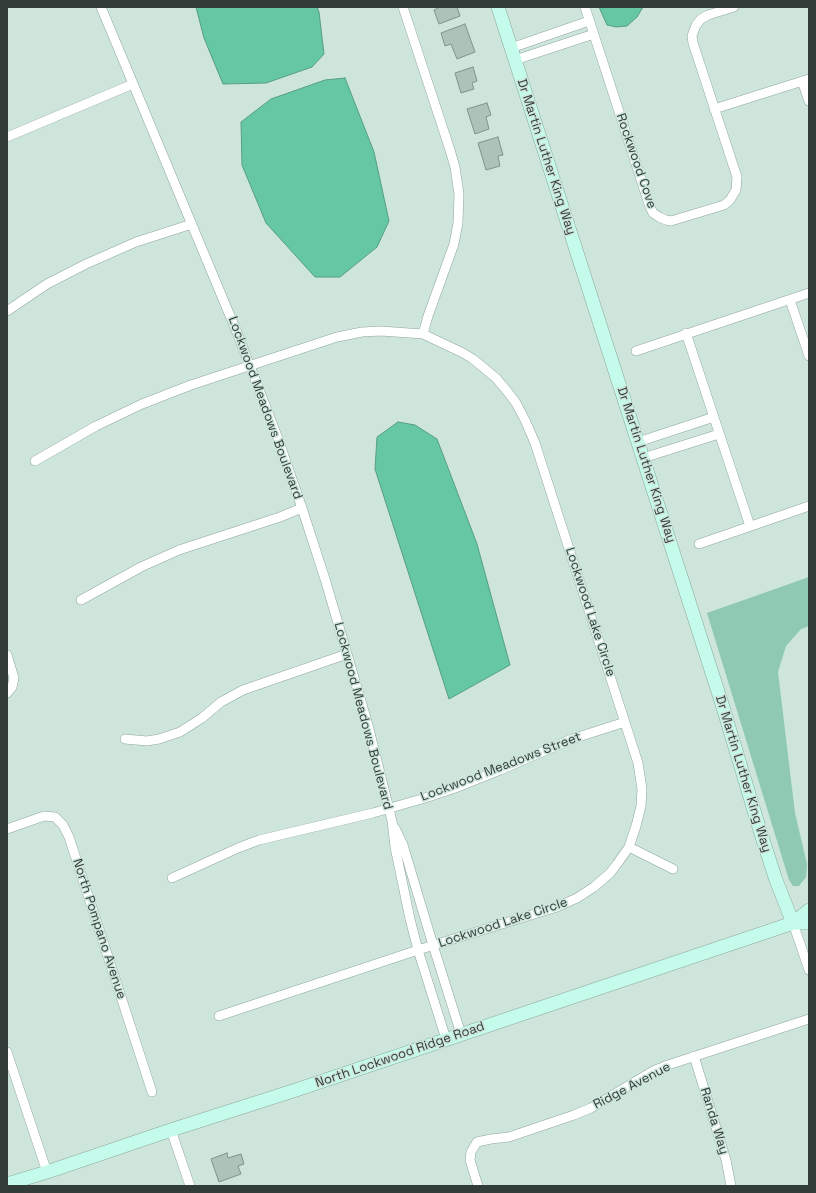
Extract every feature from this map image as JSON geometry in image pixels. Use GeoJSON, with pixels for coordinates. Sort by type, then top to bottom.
{"type":"FeatureCollection","features":[{"type":"Feature","properties":{"kind":"street","name":"Lockwood Meadows Boulevard"},"geometry":{"type":"LineString","coordinates":[[101,7],[250,366],[277,436],[302,508],[325,579],[368,725],[392,822],[398,862],[410,919],[418,950],[446,1039]]}},
{"type":"Feature","properties":{"kind":"street"},"geometry":{"type":"LineString","coordinates":[[35,461],[96,426],[142,404],[191,384],[337,338],[362,332],[381,331],[423,334],[454,244],[458,223],[459,194],[455,168],[450,150],[403,7]]}},
{"type":"Feature","properties":{"kind":"street","name":"Dr Martin Luther King Way"},"geometry":{"type":"LineString","coordinates":[[498,7],[722,704],[762,837],[776,880],[793,923]]}},
{"type":"Feature","properties":{"kind":"street","name":"Rockwood Cove"},"geometry":{"type":"LineString","coordinates":[[584,7],[650,207],[653,213],[666,220],[677,220],[724,205],[734,195],[737,177],[714,109],[692,36],[696,25],[701,19],[708,15],[734,7]]}},
{"type":"Feature","properties":{"kind":"street"},"geometry":{"type":"LineString","coordinates":[[514,54],[589,21]]}},
{"type":"Feature","properties":{"kind":"street"},"geometry":{"type":"LineString","coordinates":[[514,54],[594,34]]}},
{"type":"Feature","properties":{"kind":"street"},"geometry":{"type":"LineString","coordinates":[[714,109],[806,80],[809,101]]}},
{"type":"Feature","properties":{"kind":"street"},"geometry":{"type":"LineString","coordinates":[[7,137],[133,84]]}},
{"type":"Feature","properties":{"kind":"street"},"geometry":{"type":"LineString","coordinates":[[7,311],[47,284],[86,264],[136,242],[192,224]]}},
{"type":"Feature","properties":{"kind":"street"},"geometry":{"type":"LineString","coordinates":[[636,351],[809,293]]}},
{"type":"Feature","properties":{"kind":"street"},"geometry":{"type":"LineString","coordinates":[[790,300],[809,356]]}},
{"type":"Feature","properties":{"kind":"street"},"geometry":{"type":"LineString","coordinates":[[686,333],[750,526]]}},
{"type":"Feature","properties":{"kind":"street","name":"Lockwood Lake Circle"},"geometry":{"type":"LineString","coordinates":[[219,1016],[433,945],[557,907],[577,898],[594,887],[610,873],[629,847],[636,826],[641,806],[642,789],[638,763],[546,476],[526,420],[516,403],[496,378],[473,359],[423,334]]}},
{"type":"Feature","properties":{"kind":"street"},"geometry":{"type":"LineString","coordinates":[[638,442],[714,417]]}},
{"type":"Feature","properties":{"kind":"street"},"geometry":{"type":"LineString","coordinates":[[643,458],[719,434]]}},
{"type":"Feature","properties":{"kind":"street"},"geometry":{"type":"LineString","coordinates":[[698,544],[809,506]]}},
{"type":"Feature","properties":{"kind":"street"},"geometry":{"type":"LineString","coordinates":[[81,600],[141,567],[179,550],[280,517],[302,508]]}},
{"type":"Feature","properties":{"kind":"street"},"geometry":{"type":"LineString","coordinates":[[125,740],[147,741],[159,739],[180,732],[202,718],[221,702],[243,690],[347,654]]}},
{"type":"Feature","properties":{"kind":"street"},"geometry":{"type":"LineString","coordinates":[[7,655],[14,678],[14,684],[9,691]]}},
{"type":"Feature","properties":{"kind":"street","name":"Lockwood Meadows Street"},"geometry":{"type":"LineString","coordinates":[[172,878],[259,840],[426,798],[455,788],[572,740],[625,722]]}},
{"type":"Feature","properties":{"kind":"street","name":"North Pompano Avenue"},"geometry":{"type":"LineString","coordinates":[[7,829],[44,816],[55,817],[63,825],[69,837],[152,1092]]}},
{"type":"Feature","properties":{"kind":"street","name":"Lockwood Meadows Boulevard"},"geometry":{"type":"LineString","coordinates":[[392,822],[404,845],[461,1034]]}},
{"type":"Feature","properties":{"kind":"street"},"geometry":{"type":"LineString","coordinates":[[629,847],[673,869]]}},
{"type":"Feature","properties":{"kind":"street","name":"North Lockwood Ridge Road"},"geometry":{"type":"LineString","coordinates":[[793,923],[809,910]]}},
{"type":"Feature","properties":{"kind":"street"},"geometry":{"type":"LineString","coordinates":[[793,923],[809,970]]}},
{"type":"Feature","properties":{"kind":"street","name":"North Lockwood Ridge Road"},"geometry":{"type":"LineString","coordinates":[[7,1184],[296,1090],[793,923],[809,923]]}},
{"type":"Feature","properties":{"kind":"street","name":"Ridge Avenue"},"geometry":{"type":"LineString","coordinates":[[478,1186],[470,1160],[471,1152],[477,1142],[509,1137],[574,1115],[591,1108],[653,1072],[668,1065],[809,1019]]}},
{"type":"Feature","properties":{"kind":"street"},"geometry":{"type":"LineString","coordinates":[[7,1052],[47,1172]]}},
{"type":"Feature","properties":{"kind":"street","name":"Randa Way"},"geometry":{"type":"LineString","coordinates":[[694,1056],[726,1160],[731,1186]]}},
{"type":"Feature","properties":{"kind":"street"},"geometry":{"type":"LineString","coordinates":[[171,1130],[190,1186]]}},
{"type":"Feature","properties":{"kind":"shaded area"},"geometry":{"type":"Polygon","coordinates":[[[196,7],[317,7],[319,12],[324,54],[312,67],[266,83],[223,84],[204,38],[196,7]]]}},
{"type":"Feature","properties":{"kind":"shaded area"},"geometry":{"type":"Polygon","coordinates":[[[599,7],[643,7],[637,17],[627,26],[616,27],[607,25],[599,7]]]}},
{"type":"Feature","properties":{"kind":"shaded area"},"geometry":{"type":"Polygon","coordinates":[[[345,78],[374,152],[389,221],[377,247],[340,277],[315,277],[266,223],[242,165],[241,122],[271,99],[325,80],[345,78]]]}},
{"type":"Feature","properties":{"kind":"shaded area"},"geometry":{"type":"Polygon","coordinates":[[[398,422],[415,425],[437,439],[477,544],[510,665],[449,699],[375,469],[377,437],[398,422]]]}},
{"type":"Feature","properties":{"kind":"shaded area"},"geometry":{"type":"Polygon","coordinates":[[[809,577],[809,626],[801,629],[786,646],[778,672],[795,813],[807,864],[806,877],[799,886],[793,886],[789,880],[707,613],[809,577]]]}},
{"type":"Feature","properties":{"kind":"building"},"geometry":{"type":"Polygon","coordinates":[[[440,7],[457,7],[460,16],[439,24],[434,10],[440,7]]]}},
{"type":"Feature","properties":{"kind":"building"},"geometry":{"type":"Polygon","coordinates":[[[465,24],[475,52],[457,59],[451,44],[445,46],[441,33],[465,24]]]}},
{"type":"Feature","properties":{"kind":"building"},"geometry":{"type":"Polygon","coordinates":[[[473,67],[477,81],[472,83],[474,89],[461,93],[455,73],[473,67]]]}},
{"type":"Feature","properties":{"kind":"building"},"geometry":{"type":"Polygon","coordinates":[[[487,103],[491,115],[486,117],[489,129],[475,134],[467,109],[487,103]]]}},
{"type":"Feature","properties":{"kind":"building"},"geometry":{"type":"Polygon","coordinates":[[[498,137],[503,155],[498,156],[500,166],[486,170],[478,143],[498,137]]]}},
{"type":"Feature","properties":{"kind":"building"},"geometry":{"type":"Polygon","coordinates":[[[227,1153],[228,1158],[241,1154],[244,1164],[238,1166],[241,1174],[219,1182],[211,1159],[227,1153]]]}}]}
